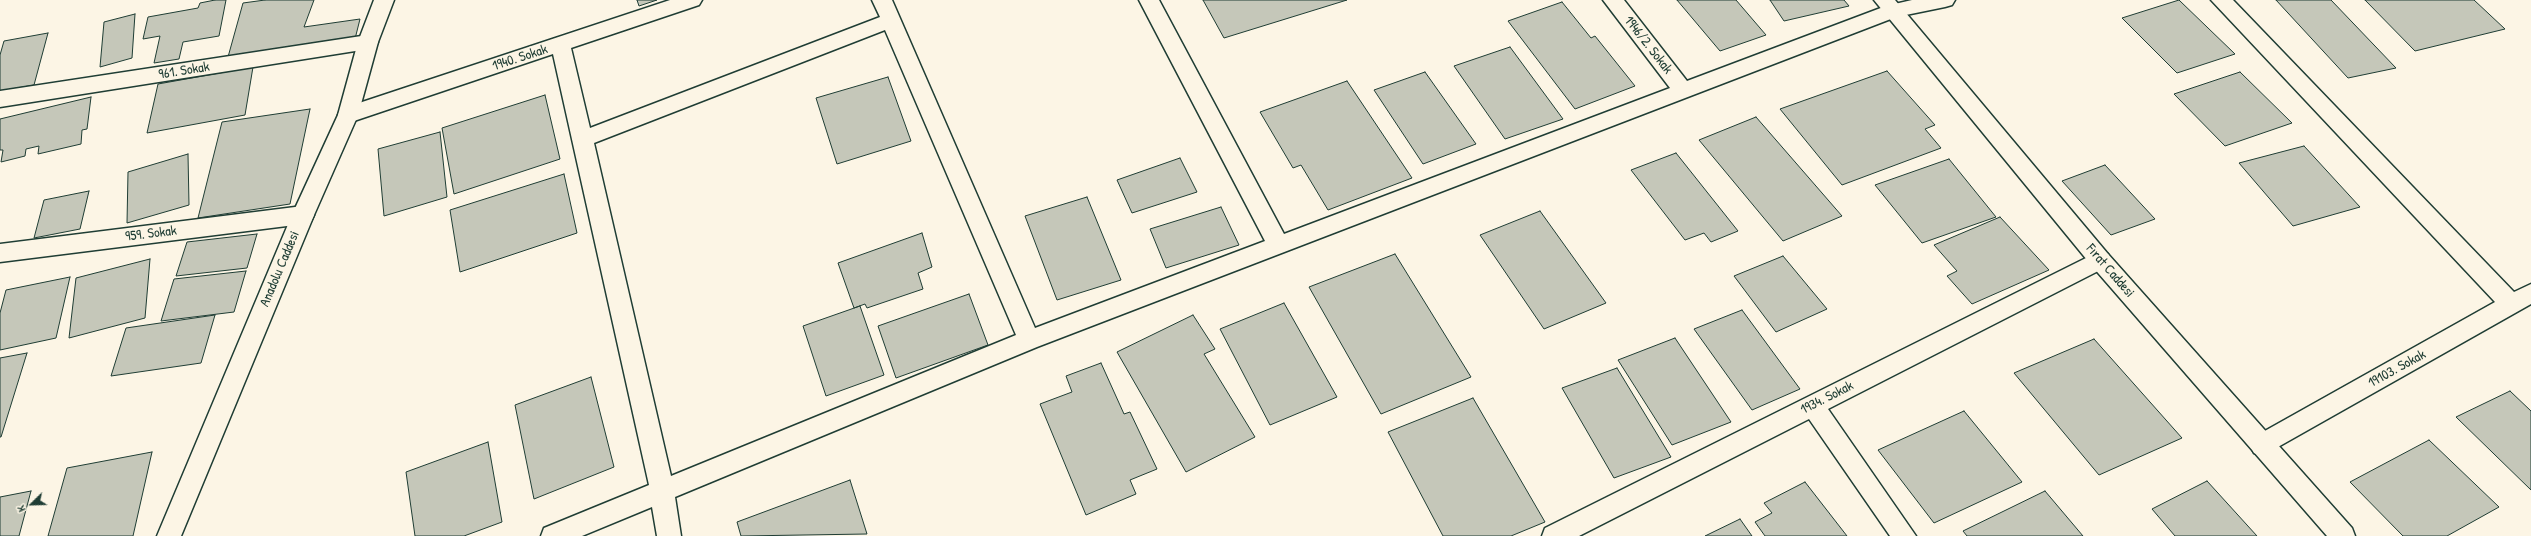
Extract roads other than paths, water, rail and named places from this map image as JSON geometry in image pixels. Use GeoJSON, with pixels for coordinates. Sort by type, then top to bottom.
{"type":"FeatureCollection","features":[{"type":"Feature","properties":{"kind":"street","name":"Anadolu Caddesi"},"geometry":{"type":"LineString","coordinates":[[169,536],[302,215],[348,115],[368,42],[384,0]]}},
{"type":"Feature","properties":{"kind":"street","name":"1940. Sokak"},"geometry":{"type":"LineString","coordinates":[[348,115],[692,0]]}},
{"type":"Feature","properties":{"kind":"street"},"geometry":{"type":"LineString","coordinates":[[882,0],[1029,340]]}},
{"type":"Feature","properties":{"kind":"street"},"geometry":{"type":"LineString","coordinates":[[1149,0],[1278,244]]}},
{"type":"Feature","properties":{"kind":"street","name":"1946/2. Sokak"},"geometry":{"type":"LineString","coordinates":[[1613,0],[1682,90]]}},
{"type":"Feature","properties":{"kind":"street"},"geometry":{"type":"LineString","coordinates":[[553,536],[1029,340],[1682,90],[1888,6],[1945,0]]}},
{"type":"Feature","properties":{"kind":"street"},"geometry":{"type":"LineString","coordinates":[[2221,0],[2511,304]]}},
{"type":"Feature","properties":{"kind":"street","name":"Fırat Caddesi"},"geometry":{"type":"LineString","coordinates":[[1888,6],[2100,260],[2343,536]]}},
{"type":"Feature","properties":{"kind":"street"},"geometry":{"type":"LineString","coordinates":[[583,139],[891,20]]}},
{"type":"Feature","properties":{"kind":"street","name":"961. Sokak"},"geometry":{"type":"LineString","coordinates":[[0,99],[368,42]]}},
{"type":"Feature","properties":{"kind":"street"},"geometry":{"type":"LineString","coordinates":[[561,45],[662,490],[669,536]]}},
{"type":"Feature","properties":{"kind":"street","name":"959. Sokak"},"geometry":{"type":"LineString","coordinates":[[0,253],[302,215]]}},
{"type":"Feature","properties":{"kind":"street","name":"1934. Sokak"},"geometry":{"type":"LineString","coordinates":[[1554,536],[2100,260]]}},
{"type":"Feature","properties":{"kind":"street","name":"19103. Sokak"},"geometry":{"type":"LineString","coordinates":[[2262,445],[2531,293]]}},
{"type":"Feature","properties":{"kind":"street"},"geometry":{"type":"LineString","coordinates":[[1812,406],[1904,536]]}}]}
